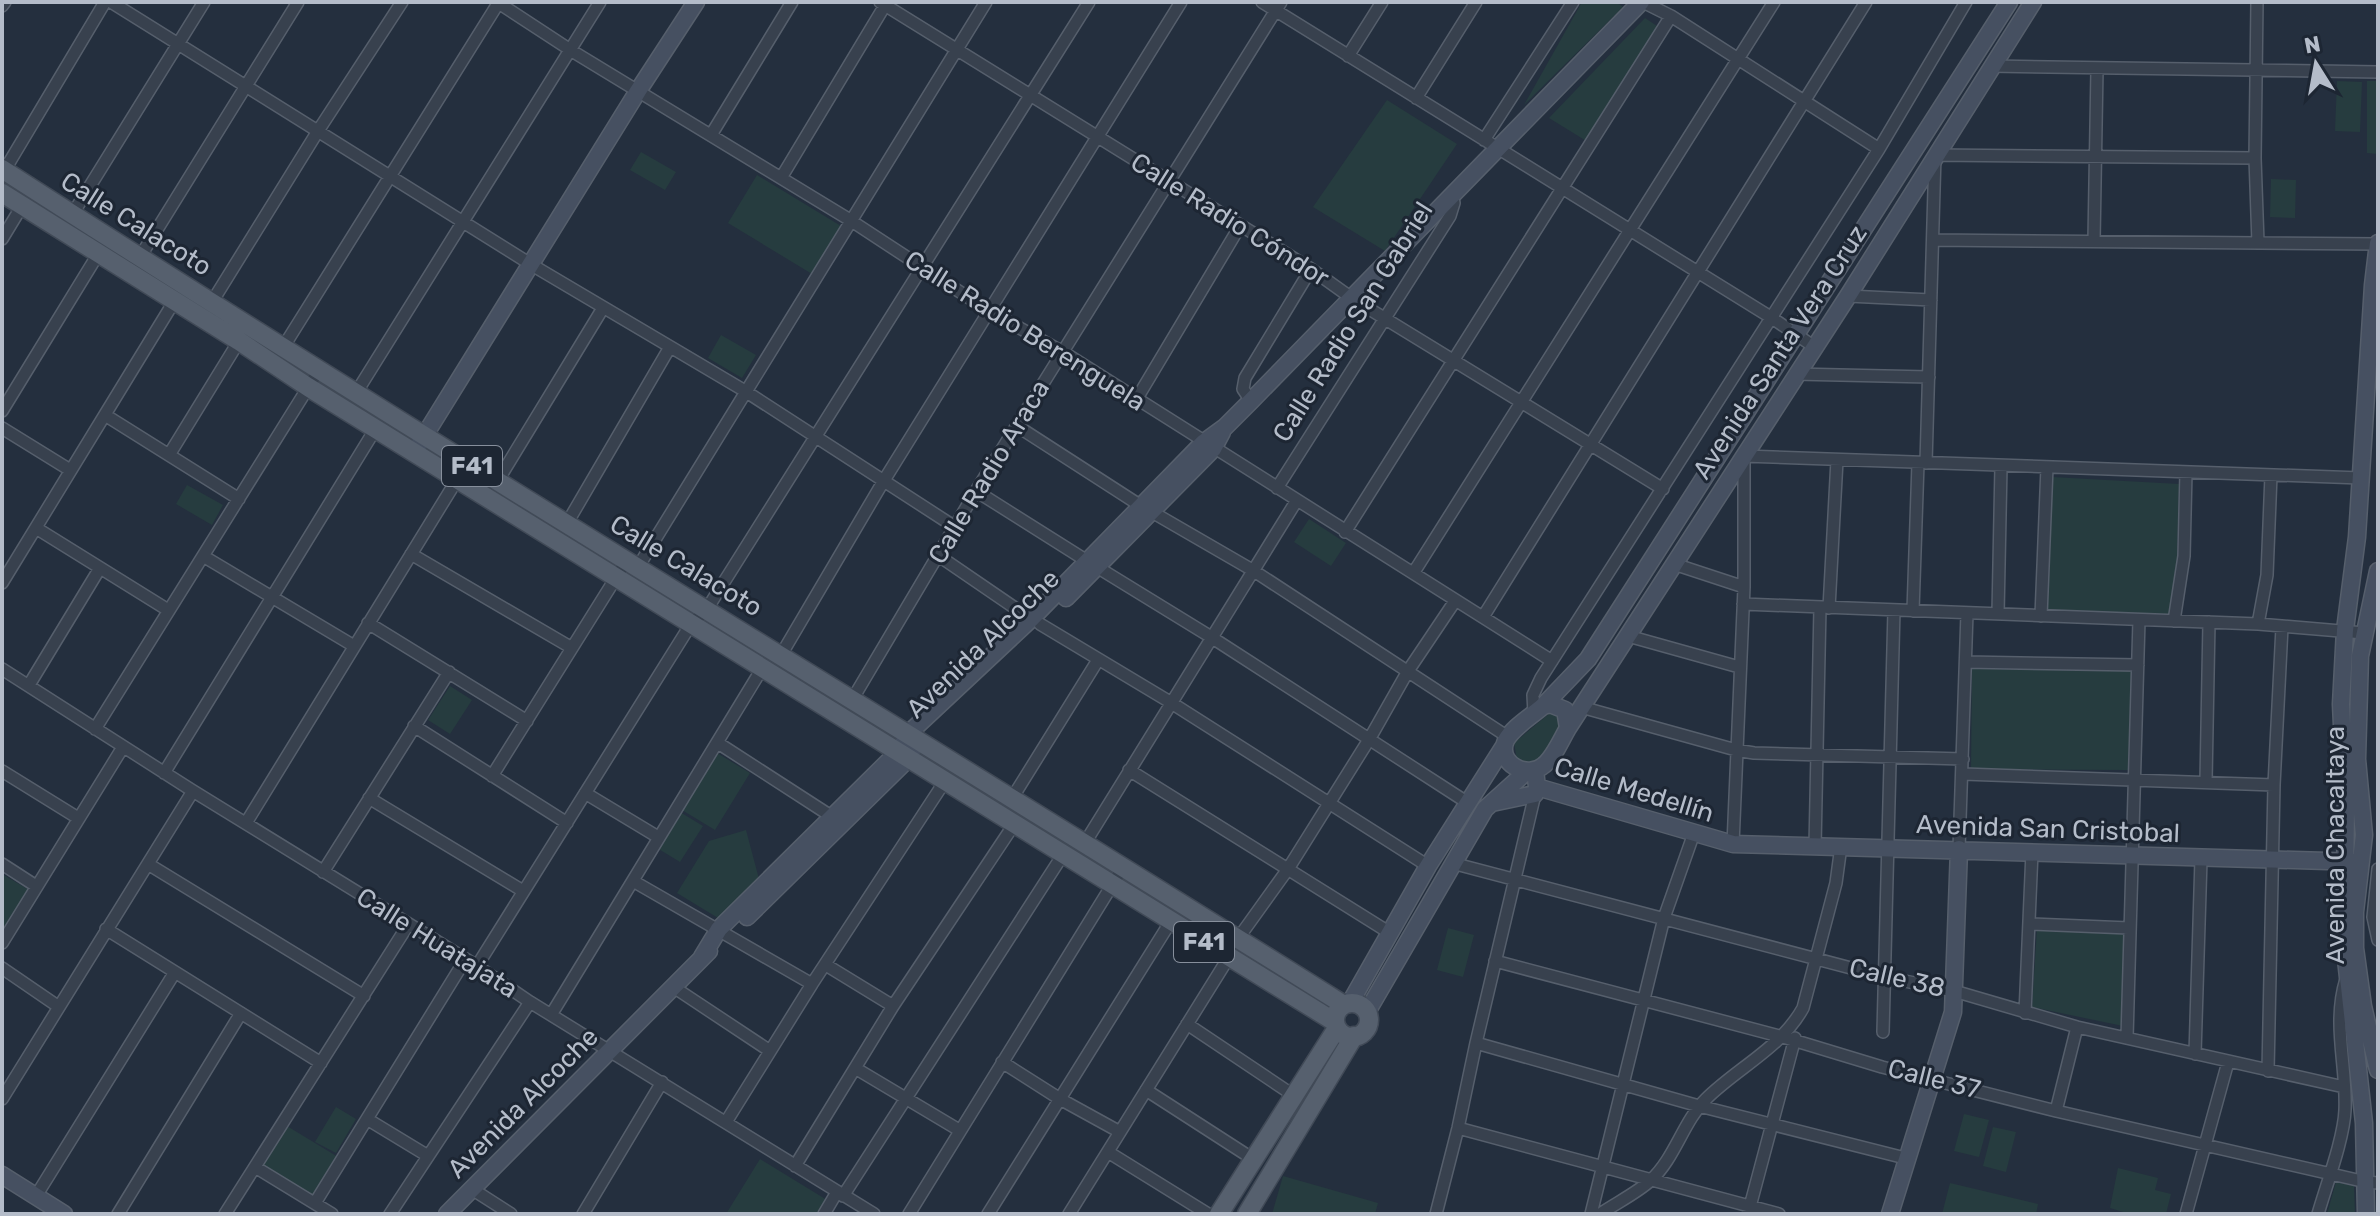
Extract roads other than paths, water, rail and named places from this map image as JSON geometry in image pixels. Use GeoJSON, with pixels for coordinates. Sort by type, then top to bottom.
{"type":"FeatureCollection","features":[{"type":"Feature","properties":{"kind":"main road","name":"Calle Calacoto"},"geometry":{"type":"LineString","coordinates":[[3,171],[356,393],[458,478],[763,667],[1011,800],[1074,853]]}},
{"type":"Feature","properties":{"kind":"main road","name":"Calle Calacoto"},"geometry":{"type":"LineString","coordinates":[[2,193],[376,428],[420,444],[497,482],[707,609],[852,700],[945,781],[1015,823],[1237,940],[1348,1018]]}},
{"type":"Feature","properties":{"kind":"main road","name":"Calle Calacoto"},"geometry":{"type":"LineString","coordinates":[[1117,877],[1171,921],[1229,957],[1348,1018]]}},
{"type":"Feature","properties":{"kind":"main road"},"geometry":{"type":"LineString","coordinates":[[1219,1214],[1293,1095],[1348,1018]]}},
{"type":"Feature","properties":{"kind":"main road"},"geometry":{"type":"LineString","coordinates":[[1247,1214],[1348,1018]]}},
{"type":"Feature","properties":{"kind":"street"},"geometry":{"type":"LineString","coordinates":[[3,171],[108,2],[179,42],[532,265],[745,391],[955,527]]}},
{"type":"Feature","properties":{"kind":"street"},"geometry":{"type":"LineString","coordinates":[[72,215],[204,2]]}},
{"type":"Feature","properties":{"kind":"street"},"geometry":{"type":"LineString","coordinates":[[140,257],[298,2]]}},
{"type":"Feature","properties":{"kind":"street"},"geometry":{"type":"LineString","coordinates":[[212,302],[402,2]]}},
{"type":"Feature","properties":{"kind":"street"},"geometry":{"type":"LineString","coordinates":[[284,346],[498,2]]}},
{"type":"Feature","properties":{"kind":"street","name":"Calle Radio Berenguela"},"geometry":{"type":"LineString","coordinates":[[498,2],[572,51],[850,220],[989,311],[1063,352],[1552,661]]}},
{"type":"Feature","properties":{"kind":"street"},"geometry":{"type":"LineString","coordinates":[[356,393],[600,2]]}},
{"type":"Feature","properties":{"kind":"street"},"geometry":{"type":"LineString","coordinates":[[420,444],[696,2]]}},
{"type":"Feature","properties":{"kind":"street"},"geometry":{"type":"LineString","coordinates":[[711,135],[792,2]]}},
{"type":"Feature","properties":{"kind":"street"},"geometry":{"type":"LineString","coordinates":[[492,776],[617,577],[632,564],[745,391],[986,2]]}},
{"type":"Feature","properties":{"kind":"street"},"geometry":{"type":"LineString","coordinates":[[477,966],[691,624],[707,609],[817,438],[1089,2]]}},
{"type":"Feature","properties":{"kind":"street"},"geometry":{"type":"LineString","coordinates":[[781,655],[883,482],[1181,2]]}},
{"type":"Feature","properties":{"kind":"street"},"geometry":{"type":"LineString","coordinates":[[1262,2],[1279,6],[1348,56],[1813,346]]}},
{"type":"Feature","properties":{"kind":"street"},"geometry":{"type":"LineString","coordinates":[[1348,56],[1382,2]]}},
{"type":"Feature","properties":{"kind":"street"},"geometry":{"type":"LineString","coordinates":[[1416,98],[1476,2]]}},
{"type":"Feature","properties":{"kind":"street","name":"Calle Radio San Gabriel"},"geometry":{"type":"LineString","coordinates":[[1277,488],[1450,216],[1454,203],[1452,194],[1491,144],[1573,2]]}},
{"type":"Feature","properties":{"kind":"street"},"geometry":{"type":"LineString","coordinates":[[1491,144],[1642,2],[1671,16],[1879,149]]}},
{"type":"Feature","properties":{"kind":"street"},"geometry":{"type":"LineString","coordinates":[[1414,572],[1774,2]]}},
{"type":"Feature","properties":{"kind":"street"},"geometry":{"type":"LineString","coordinates":[[1483,617],[1866,2]]}},
{"type":"Feature","properties":{"kind":"street"},"geometry":{"type":"LineString","coordinates":[[1568,728],[1565,710],[1555,705],[1538,710],[1533,695],[1879,149],[1966,2]]}},
{"type":"Feature","properties":{"kind":"street","name":"Avenida Santa Vera Cruz"},"geometry":{"type":"LineString","coordinates":[[1506,741],[1588,659],[2009,2]]}},
{"type":"Feature","properties":{"kind":"street","name":"Avenida Santa Vera Cruz"},"geometry":{"type":"LineString","coordinates":[[1533,781],[1848,296],[2033,2]]}},
{"type":"Feature","properties":{"kind":"street"},"geometry":{"type":"LineString","coordinates":[[2257,2],[2255,158],[2258,243]]}},
{"type":"Feature","properties":{"kind":"street"},"geometry":{"type":"LineString","coordinates":[[781,178],[884,3]]}},
{"type":"Feature","properties":{"kind":"street","name":"Calle Radio Cóndor"},"geometry":{"type":"LineString","coordinates":[[884,3],[1311,269],[1353,299],[1663,489]]}},
{"type":"Feature","properties":{"kind":"street","name":"Calle Radio Araca"},"geometry":{"type":"LineString","coordinates":[[852,700],[976,491],[1279,6]]}},
{"type":"Feature","properties":{"kind":"street"},"geometry":{"type":"LineString","coordinates":[[1345,532],[1671,16]]}},
{"type":"Feature","properties":{"kind":"street"},"geometry":{"type":"LineString","coordinates":[[1991,66],[2378,72]]}},
{"type":"Feature","properties":{"kind":"street"},"geometry":{"type":"LineString","coordinates":[[2094,240],[2097,69]]}},
{"type":"Feature","properties":{"kind":"street"},"geometry":{"type":"LineString","coordinates":[[1913,611],[1929,377],[1935,155],[2255,158]]}},
{"type":"Feature","properties":{"kind":"street","name":"Avenida Alcoche"},"geometry":{"type":"LineString","coordinates":[[447,1214],[702,957],[834,818],[1036,622],[1452,194]]}},
{"type":"Feature","properties":{"kind":"street"},"geometry":{"type":"LineString","coordinates":[[2,239],[22,206]]}},
{"type":"Feature","properties":{"kind":"street"},"geometry":{"type":"LineString","coordinates":[[1136,400],[1240,226]]}},
{"type":"Feature","properties":{"kind":"street"},"geometry":{"type":"LineString","coordinates":[[2,411],[109,237]]}},
{"type":"Feature","properties":{"kind":"street"},"geometry":{"type":"LineString","coordinates":[[1933,240],[2378,244],[2341,704],[2346,810],[2352,861],[2347,977],[2372,1182],[2366,1214]]}},
{"type":"Feature","properties":{"kind":"street"},"geometry":{"type":"LineString","coordinates":[[1251,401],[1243,389],[1245,378],[1311,269]]}},
{"type":"Feature","properties":{"kind":"street"},"geometry":{"type":"LineString","coordinates":[[1848,296],[1931,300]]}},
{"type":"Feature","properties":{"kind":"street"},"geometry":{"type":"LineString","coordinates":[[2,583],[175,300]]}},
{"type":"Feature","properties":{"kind":"street"},"geometry":{"type":"LineString","coordinates":[[497,482],[603,308]]}},
{"type":"Feature","properties":{"kind":"street"},"geometry":{"type":"LineString","coordinates":[[169,455],[239,341]]}},
{"type":"Feature","properties":{"kind":"street"},"geometry":{"type":"LineString","coordinates":[[566,525],[670,347]]}},
{"type":"Feature","properties":{"kind":"street"},"geometry":{"type":"LineString","coordinates":[[95,729],[319,370]]}},
{"type":"Feature","properties":{"kind":"street"},"geometry":{"type":"LineString","coordinates":[[1795,374],[1929,377]]}},
{"type":"Feature","properties":{"kind":"street"},"geometry":{"type":"LineString","coordinates":[[105,415],[239,499]]}},
{"type":"Feature","properties":{"kind":"street"},"geometry":{"type":"LineString","coordinates":[[1017,426],[1146,509],[1254,571],[1408,671],[1506,741],[1510,764],[1533,781]]}},
{"type":"Feature","properties":{"kind":"street"},"geometry":{"type":"LineString","coordinates":[[2,428],[70,470]]}},
{"type":"Feature","properties":{"kind":"street"},"geometry":{"type":"LineString","coordinates":[[164,773],[376,428]]}},
{"type":"Feature","properties":{"kind":"street"},"geometry":{"type":"LineString","coordinates":[[1733,844],[1744,587],[1744,456],[2361,478]]}},
{"type":"Feature","properties":{"kind":"street"},"geometry":{"type":"LineString","coordinates":[[1815,847],[1816,755],[1824,607],[1837,460]]}},
{"type":"Feature","properties":{"kind":"street"},"geometry":{"type":"LineString","coordinates":[[1998,614],[2001,466]]}},
{"type":"Feature","properties":{"kind":"street"},"geometry":{"type":"LineString","coordinates":[[2041,616],[2047,467]]}},
{"type":"Feature","properties":{"kind":"street"},"geometry":{"type":"LineString","coordinates":[[2174,621],[2184,556],[2186,472]]}},
{"type":"Feature","properties":{"kind":"street"},"geometry":{"type":"LineString","coordinates":[[2258,624],[2268,562],[2271,475]]}},
{"type":"Feature","properties":{"kind":"street"},"geometry":{"type":"LineString","coordinates":[[246,823],[458,478]]}},
{"type":"Feature","properties":{"kind":"street"},"geometry":{"type":"LineString","coordinates":[[976,491],[1211,637],[1468,803]]}},
{"type":"Feature","properties":{"kind":"street"},"geometry":{"type":"LineString","coordinates":[[824,1214],[1129,770],[1297,500]]}},
{"type":"Feature","properties":{"kind":"street"},"geometry":{"type":"LineString","coordinates":[[36,528],[168,610]]}},
{"type":"Feature","properties":{"kind":"street"},"geometry":{"type":"LineString","coordinates":[[411,554],[572,648]]}},
{"type":"Feature","properties":{"kind":"street"},"geometry":{"type":"LineString","coordinates":[[203,556],[354,646]]}},
{"type":"Feature","properties":{"kind":"street"},"geometry":{"type":"LineString","coordinates":[[939,556],[1036,622],[1170,702],[1428,866]]}},
{"type":"Feature","properties":{"kind":"street"},"geometry":{"type":"LineString","coordinates":[[1674,564],[1744,587]]}},
{"type":"Feature","properties":{"kind":"street"},"geometry":{"type":"LineString","coordinates":[[29,685],[100,568]]}},
{"type":"Feature","properties":{"kind":"street","name":"Avenida Chacaltaya"},"geometry":{"type":"LineString","coordinates":[[2378,571],[2364,633],[2358,680],[2357,759],[2371,834],[2352,861],[2355,948],[2370,1008],[2378,1070]]}},
{"type":"Feature","properties":{"kind":"street"},"geometry":{"type":"LineString","coordinates":[[1237,940],[1288,869],[1408,671],[1455,601]]}},
{"type":"Feature","properties":{"kind":"street"},"geometry":{"type":"LineString","coordinates":[[1743,604],[2258,624],[2364,633]]}},
{"type":"Feature","properties":{"kind":"street"},"geometry":{"type":"LineString","coordinates":[[1883,1032],[1894,610]]}},
{"type":"Feature","properties":{"kind":"street"},"geometry":{"type":"LineString","coordinates":[[1890,1214],[1953,1012],[1967,613]]}},
{"type":"Feature","properties":{"kind":"street"},"geometry":{"type":"LineString","coordinates":[[2127,1038],[2139,620]]}},
{"type":"Feature","properties":{"kind":"street"},"geometry":{"type":"LineString","coordinates":[[2206,781],[2209,622]]}},
{"type":"Feature","properties":{"kind":"street"},"geometry":{"type":"LineString","coordinates":[[368,623],[527,721]]}},
{"type":"Feature","properties":{"kind":"street"},"geometry":{"type":"LineString","coordinates":[[2268,1071],[2274,785],[2282,627]]}},
{"type":"Feature","properties":{"kind":"street"},"geometry":{"type":"LineString","coordinates":[[1628,636],[1739,667]]}},
{"type":"Feature","properties":{"kind":"street"},"geometry":{"type":"LineString","coordinates":[[1011,800],[1098,660]]}},
{"type":"Feature","properties":{"kind":"street"},"geometry":{"type":"LineString","coordinates":[[1966,662],[2138,665]]}},
{"type":"Feature","properties":{"kind":"street"},"geometry":{"type":"LineString","coordinates":[[551,1015],[763,667]]}},
{"type":"Feature","properties":{"kind":"street","name":"Calle Huatajata"},"geometry":{"type":"LineString","coordinates":[[2,669],[530,1002],[874,1214]]}},
{"type":"Feature","properties":{"kind":"street"},"geometry":{"type":"LineString","coordinates":[[323,872],[449,672]]}},
{"type":"Feature","properties":{"kind":"street"},"geometry":{"type":"LineString","coordinates":[[1581,707],[1736,750],[1963,759]]}},
{"type":"Feature","properties":{"kind":"street"},"geometry":{"type":"LineString","coordinates":[[414,726],[567,823]]}},
{"type":"Feature","properties":{"kind":"street"},"geometry":{"type":"LineString","coordinates":[[1348,1018],[1390,933],[1428,866],[1506,741]]}},
{"type":"Feature","properties":{"kind":"street"},"geometry":{"type":"LineString","coordinates":[[718,743],[834,818]]}},
{"type":"Feature","properties":{"kind":"street","name":"Avenida Alcoche"},"geometry":{"type":"LineString","coordinates":[[724,932],[908,746]]}},
{"type":"Feature","properties":{"kind":"street"},"geometry":{"type":"LineString","coordinates":[[2,943],[123,747]]}},
{"type":"Feature","properties":{"kind":"street"},"geometry":{"type":"LineString","coordinates":[[1129,770],[1390,933]]}},
{"type":"Feature","properties":{"kind":"street"},"geometry":{"type":"LineString","coordinates":[[2,771],[78,818]]}},
{"type":"Feature","properties":{"kind":"street"},"geometry":{"type":"LineString","coordinates":[[1963,774],[2274,785]]}},
{"type":"Feature","properties":{"kind":"street"},"geometry":{"type":"LineString","coordinates":[[726,1122],[945,781]]}},
{"type":"Feature","properties":{"kind":"street"},"geometry":{"type":"LineString","coordinates":[[1348,1018],[1490,804],[1533,781]]}},
{"type":"Feature","properties":{"kind":"street"},"geometry":{"type":"LineString","coordinates":[[1490,804],[1533,781]]}},
{"type":"Feature","properties":{"kind":"street"},"geometry":{"type":"LineString","coordinates":[[1439,1213],[1515,878],[1533,781]]}},
{"type":"Feature","properties":{"kind":"street","name":"Calle Medellín"},"geometry":{"type":"LineString","coordinates":[[1533,781],[1733,844]]}},
{"type":"Feature","properties":{"kind":"street"},"geometry":{"type":"LineString","coordinates":[[2,1099],[193,791]]}},
{"type":"Feature","properties":{"kind":"street"},"geometry":{"type":"LineString","coordinates":[[585,793],[658,837]]}},
{"type":"Feature","properties":{"kind":"street"},"geometry":{"type":"LineString","coordinates":[[369,798],[523,891]]}},
{"type":"Feature","properties":{"kind":"street"},"geometry":{"type":"LineString","coordinates":[[795,1166],[893,1006],[1015,823]]}},
{"type":"Feature","properties":{"kind":"street"},"geometry":{"type":"LineString","coordinates":[[1591,1214],[1664,918],[1694,833]]}},
{"type":"Feature","properties":{"kind":"street","name":"Avenida San Cristobal"},"geometry":{"type":"LineString","coordinates":[[1733,844],[2352,861]]}},
{"type":"Feature","properties":{"kind":"street"},"geometry":{"type":"LineString","coordinates":[[1600,1214],[1651,1180],[1699,1106],[1725,1080],[1783,1037],[1794,1025],[1803,1008],[1836,883],[1841,846]]}},
{"type":"Feature","properties":{"kind":"street"},"geometry":{"type":"LineString","coordinates":[[2025,1013],[2032,852]]}},
{"type":"Feature","properties":{"kind":"street"},"geometry":{"type":"LineString","coordinates":[[2195,1054],[2201,859]]}},
{"type":"Feature","properties":{"kind":"street","name":"Calle 38"},"geometry":{"type":"LineString","coordinates":[[1452,863],[1885,977],[1954,991],[2077,1027],[2344,1087]]}},
{"type":"Feature","properties":{"kind":"street"},"geometry":{"type":"LineString","coordinates":[[2,864],[36,886]]}},
{"type":"Feature","properties":{"kind":"street"},"geometry":{"type":"LineString","coordinates":[[148,864],[364,996]]}},
{"type":"Feature","properties":{"kind":"street"},"geometry":{"type":"LineString","coordinates":[[2378,869],[2373,917],[2378,940]]}},
{"type":"Feature","properties":{"kind":"street"},"geometry":{"type":"LineString","coordinates":[[909,1214],[1117,877]]}},
{"type":"Feature","properties":{"kind":"street"},"geometry":{"type":"LineString","coordinates":[[633,881],[812,984]]}},
{"type":"Feature","properties":{"kind":"street"},"geometry":{"type":"LineString","coordinates":[[988,1214],[1171,921]]}},
{"type":"Feature","properties":{"kind":"street"},"geometry":{"type":"LineString","coordinates":[[2030,924],[2129,928]]}},
{"type":"Feature","properties":{"kind":"street"},"geometry":{"type":"LineString","coordinates":[[225,1214],[408,925]]}},
{"type":"Feature","properties":{"kind":"street"},"geometry":{"type":"LineString","coordinates":[[106,929],[321,1063]]}},
{"type":"Feature","properties":{"kind":"street"},"geometry":{"type":"LineString","coordinates":[[1069,1214],[1229,957]]}},
{"type":"Feature","properties":{"kind":"street"},"geometry":{"type":"LineString","coordinates":[[315,1203],[465,960]]}},
{"type":"Feature","properties":{"kind":"street","name":"Calle 37"},"geometry":{"type":"LineString","coordinates":[[1495,961],[2056,1111],[2372,1182]]}},
{"type":"Feature","properties":{"kind":"street"},"geometry":{"type":"LineString","coordinates":[[826,965],[893,1006]]}},
{"type":"Feature","properties":{"kind":"street"},"geometry":{"type":"LineString","coordinates":[[2,968],[59,1007]]}},
{"type":"Feature","properties":{"kind":"street"},"geometry":{"type":"LineString","coordinates":[[36,1196],[175,972]]}},
{"type":"Feature","properties":{"kind":"street"},"geometry":{"type":"LineString","coordinates":[[2318,1214],[2345,1113],[2339,1021],[2340,998],[2347,977]]}},
{"type":"Feature","properties":{"kind":"street"},"geometry":{"type":"LineString","coordinates":[[672,986],[770,1051]]}},
{"type":"Feature","properties":{"kind":"street"},"geometry":{"type":"LineString","coordinates":[[390,1214],[530,1002]]}},
{"type":"Feature","properties":{"kind":"street"},"geometry":{"type":"LineString","coordinates":[[118,1214],[241,1013]]}},
{"type":"Feature","properties":{"kind":"street"},"geometry":{"type":"LineString","coordinates":[[1187,1024],[1293,1095]]}},
{"type":"Feature","properties":{"kind":"street"},"geometry":{"type":"LineString","coordinates":[[1749,1210],[1771,1122],[1796,1042],[1794,1025]]}},
{"type":"Feature","properties":{"kind":"street"},"geometry":{"type":"LineString","coordinates":[[2056,1111],[2077,1027]]}},
{"type":"Feature","properties":{"kind":"street"},"geometry":{"type":"LineString","coordinates":[[1476,1043],[1699,1106],[1909,1159]]}},
{"type":"Feature","properties":{"kind":"street"},"geometry":{"type":"LineString","coordinates":[[1002,1062],[1120,1132]]}},
{"type":"Feature","properties":{"kind":"street"},"geometry":{"type":"LineString","coordinates":[[2186,1214],[2228,1062]]}},
{"type":"Feature","properties":{"kind":"street"},"geometry":{"type":"LineString","coordinates":[[855,1068],[959,1130]]}},
{"type":"Feature","properties":{"kind":"street"},"geometry":{"type":"LineString","coordinates":[[588,1213],[662,1082]]}},
{"type":"Feature","properties":{"kind":"street"},"geometry":{"type":"LineString","coordinates":[[1146,1090],[1253,1159]]}},
{"type":"Feature","properties":{"kind":"street"},"geometry":{"type":"LineString","coordinates":[[367,1119],[428,1156]]}},
{"type":"Feature","properties":{"kind":"street"},"geometry":{"type":"LineString","coordinates":[[1458,1128],[1749,1210],[1779,1214]]}},
{"type":"Feature","properties":{"kind":"street"},"geometry":{"type":"LineString","coordinates":[[1108,1152],[1208,1214]]}},
{"type":"Feature","properties":{"kind":"street"},"geometry":{"type":"LineString","coordinates":[[255,1167],[332,1214]]}},
{"type":"Feature","properties":{"kind":"street"},"geometry":{"type":"LineString","coordinates":[[2,1175],[59,1213]]}},
{"type":"Feature","properties":{"kind":"street"},"geometry":{"type":"LineString","coordinates":[[472,1189],[511,1214]]}}]}
